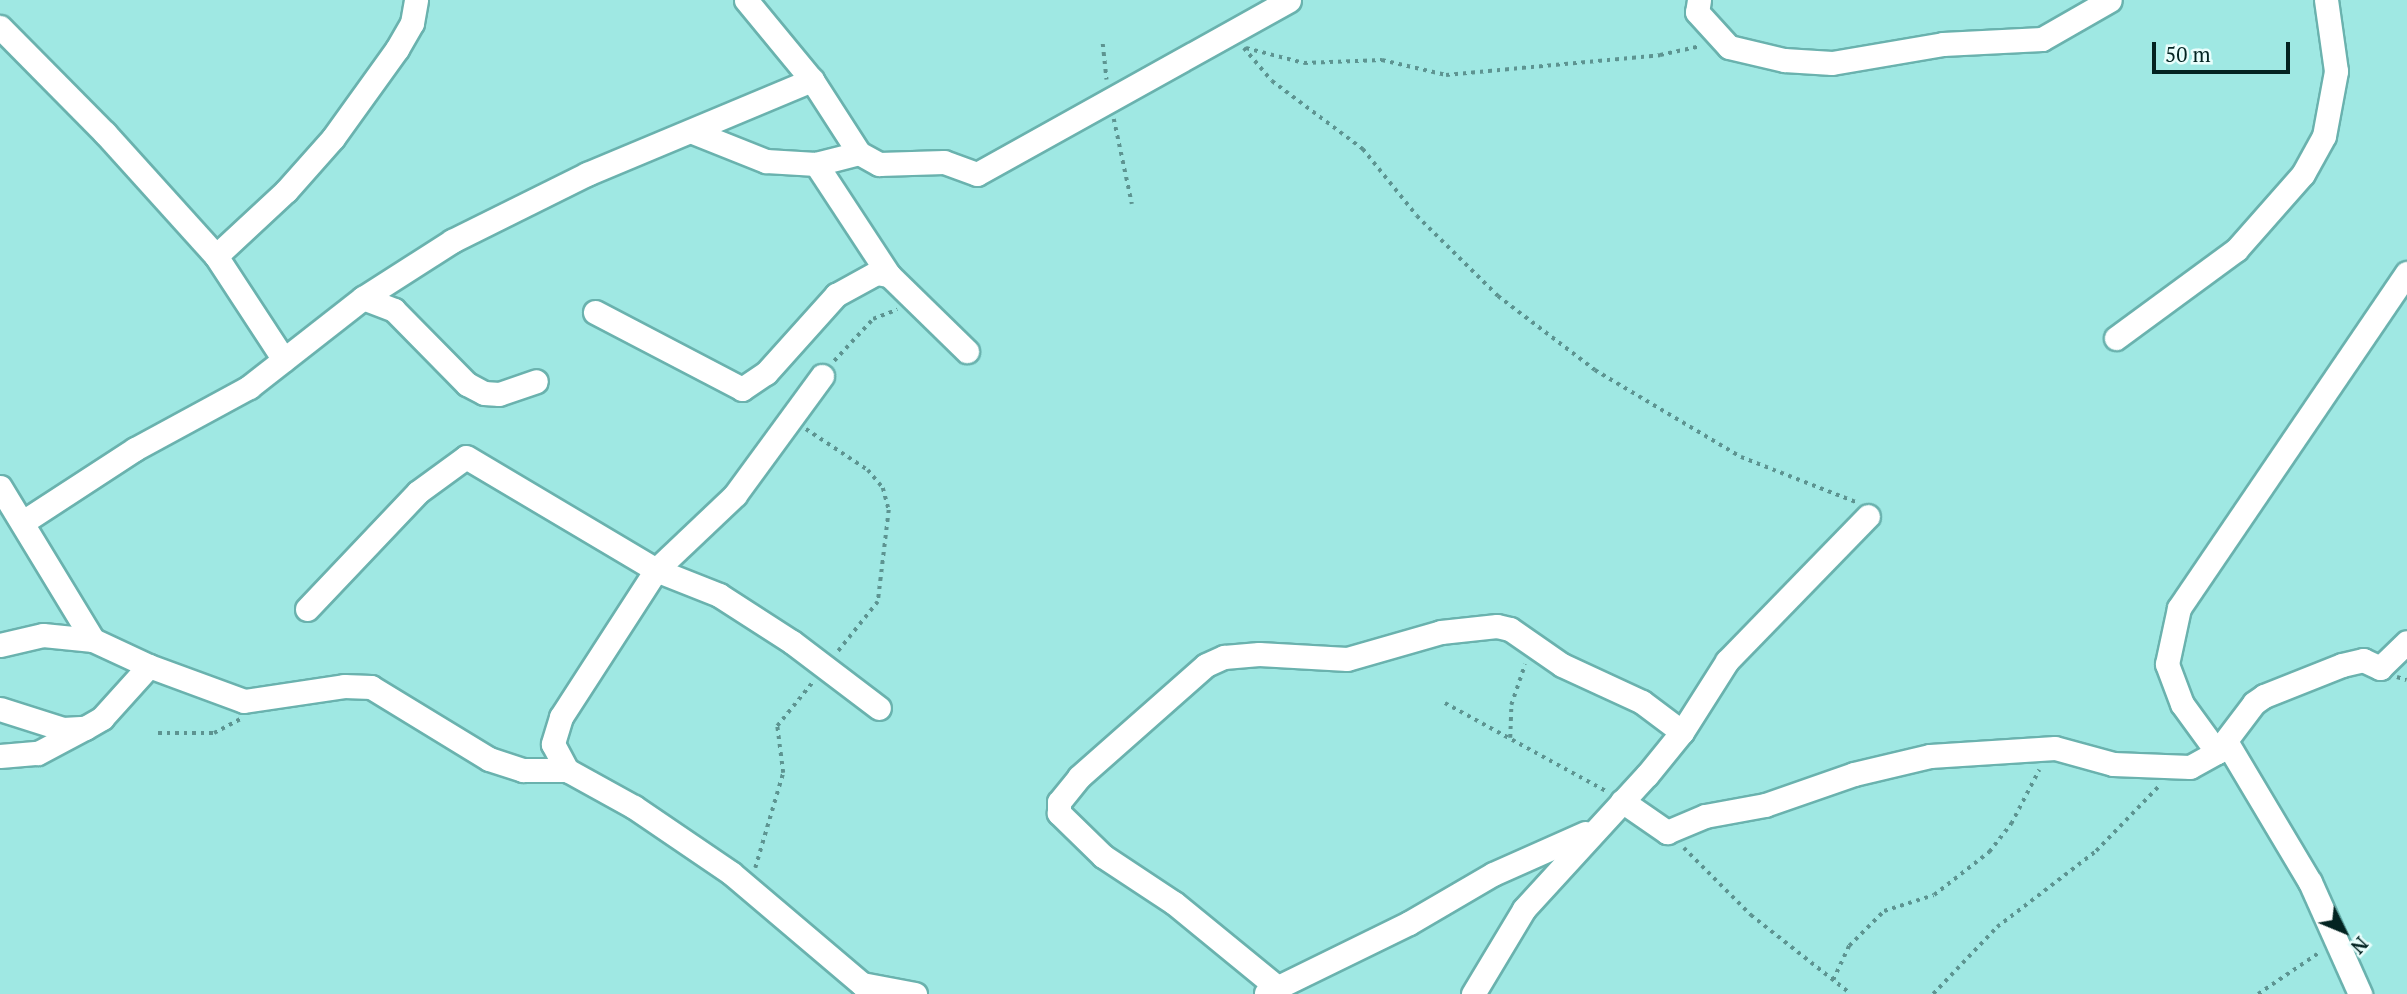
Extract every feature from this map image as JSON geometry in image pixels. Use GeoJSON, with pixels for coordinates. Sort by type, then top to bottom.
{"type":"FeatureCollection","features":[{"type":"Feature","properties":{"kind":"street"},"geometry":{"type":"LineString","coordinates":[[216,256],[286,191],[332,138],[397,49],[412,23],[416,0]]}},
{"type":"Feature","properties":{"kind":"street"},"geometry":{"type":"LineString","coordinates":[[746,0],[813,80],[859,153],[879,164],[944,162],[977,174],[1111,101],[1240,39],[1289,0]]}},
{"type":"Feature","properties":{"kind":"street"},"geometry":{"type":"LineString","coordinates":[[1699,0],[1697,12],[1729,47],[1784,60],[1832,63],[1943,44],[2035,41],[2110,0]]}},
{"type":"Feature","properties":{"kind":"street"},"geometry":{"type":"LineString","coordinates":[[2116,338],[2236,250],[2302,174],[2324,136],[2336,71],[2326,0]]}},
{"type":"Feature","properties":{"kind":"street"},"geometry":{"type":"LineString","coordinates":[[0,27],[105,132],[216,256],[284,360]]}},
{"type":"Feature","properties":{"kind":"street"},"geometry":{"type":"LineString","coordinates":[[23,522],[135,449],[249,387],[363,298],[452,241],[529,202],[813,80]]}},
{"type":"Feature","properties":{"kind":"street"},"geometry":{"type":"LineString","coordinates":[[693,132],[746,156],[816,164],[859,153]]}},
{"type":"Feature","properties":{"kind":"street"},"geometry":{"type":"LineString","coordinates":[[816,164],[889,275],[967,351]]}},
{"type":"Feature","properties":{"kind":"street"},"geometry":{"type":"LineString","coordinates":[[2360,994],[2333,941],[2310,882],[2222,747],[2182,704],[2167,664],[2179,608],[2407,272]]}},
{"type":"Feature","properties":{"kind":"street"},"geometry":{"type":"LineString","coordinates":[[595,312],[742,389],[766,373],[836,295],[876,273],[889,275]]}},
{"type":"Feature","properties":{"kind":"street"},"geometry":{"type":"LineString","coordinates":[[363,298],[394,310],[467,384],[484,393],[499,394],[536,381]]}},
{"type":"Feature","properties":{"kind":"street"},"geometry":{"type":"LineString","coordinates":[[567,771],[553,744],[561,717],[656,569],[735,495],[793,420],[822,376]]}},
{"type":"Feature","properties":{"kind":"street"},"geometry":{"type":"LineString","coordinates":[[307,609],[418,492],[466,457],[656,569],[719,595],[878,708]]}},
{"type":"Feature","properties":{"kind":"street"},"geometry":{"type":"LineString","coordinates":[[0,487],[93,639]]}},
{"type":"Feature","properties":{"kind":"street"},"geometry":{"type":"LineString","coordinates":[[1473,994],[1524,909],[1682,732],[1734,653],[1868,516]]}},
{"type":"Feature","properties":{"kind":"street"},"geometry":{"type":"LineString","coordinates":[[1595,829],[1493,874],[1409,923],[1271,991],[1075,831],[1059,813],[1063,796],[1165,697],[1217,659],[1283,654],[1347,659],[1441,632],[1492,625],[1510,629],[1527,644],[1642,702],[1682,732]]}},
{"type":"Feature","properties":{"kind":"street"},"geometry":{"type":"LineString","coordinates":[[0,645],[43,635],[93,639],[149,666],[256,702],[344,686],[371,687],[489,759],[523,770],[567,771],[634,807],[758,892],[862,984],[906,993]]}},
{"type":"Feature","properties":{"kind":"street"},"geometry":{"type":"LineString","coordinates":[[1622,801],[1667,832],[1705,816],[1765,805],[1888,765],[1990,749],[2047,748],[2113,764],[2184,767],[2200,765],[2222,747],[2242,717],[2264,696],[2342,665],[2363,660],[2380,667],[2407,642]]}},
{"type":"Feature","properties":{"kind":"street"},"geometry":{"type":"LineString","coordinates":[[0,756],[38,753],[102,718],[149,666]]}},
{"type":"Feature","properties":{"kind":"street"},"geometry":{"type":"LineString","coordinates":[[0,709],[63,729],[85,728]]}},
{"type":"Feature","properties":{"kind":"path"},"geometry":{"type":"LineString","coordinates":[[1240,39],[1304,63],[1382,60],[1446,75],[1729,47]]}},
{"type":"Feature","properties":{"kind":"path"},"geometry":{"type":"LineString","coordinates":[[1240,39],[1272,81],[1363,149],[1448,251],[1498,296],[1595,370],[1741,457],[1862,504],[1868,516]]}},
{"type":"Feature","properties":{"kind":"path"},"geometry":{"type":"LineString","coordinates":[[1103,44],[1111,101],[1132,204]]}},
{"type":"Feature","properties":{"kind":"path"},"geometry":{"type":"LineString","coordinates":[[822,376],[873,319],[915,303]]}},
{"type":"Feature","properties":{"kind":"path"},"geometry":{"type":"LineString","coordinates":[[758,892],[758,853],[783,773],[777,726],[878,602],[888,503],[868,470],[793,420]]}},
{"type":"Feature","properties":{"kind":"path"},"geometry":{"type":"LineString","coordinates":[[1510,739],[1511,705],[1527,644]]}},
{"type":"Feature","properties":{"kind":"path"},"geometry":{"type":"LineString","coordinates":[[158,733],[214,733],[236,723],[256,702]]}},
{"type":"Feature","properties":{"kind":"path"},"geometry":{"type":"LineString","coordinates":[[1445,703],[1622,801]]}},
{"type":"Feature","properties":{"kind":"path"},"geometry":{"type":"LineString","coordinates":[[1833,979],[1849,946],[1884,911],[1934,895],[1989,852],[2023,805],[2047,748]]}},
{"type":"Feature","properties":{"kind":"path"},"geometry":{"type":"LineString","coordinates":[[1933,994],[1997,927],[2096,851],[2169,775],[2184,767]]}},
{"type":"Feature","properties":{"kind":"path"},"geometry":{"type":"LineString","coordinates":[[1667,832],[1751,915],[1851,994]]}},
{"type":"Feature","properties":{"kind":"path"},"geometry":{"type":"LineString","coordinates":[[2258,994],[2333,941]]}}]}
